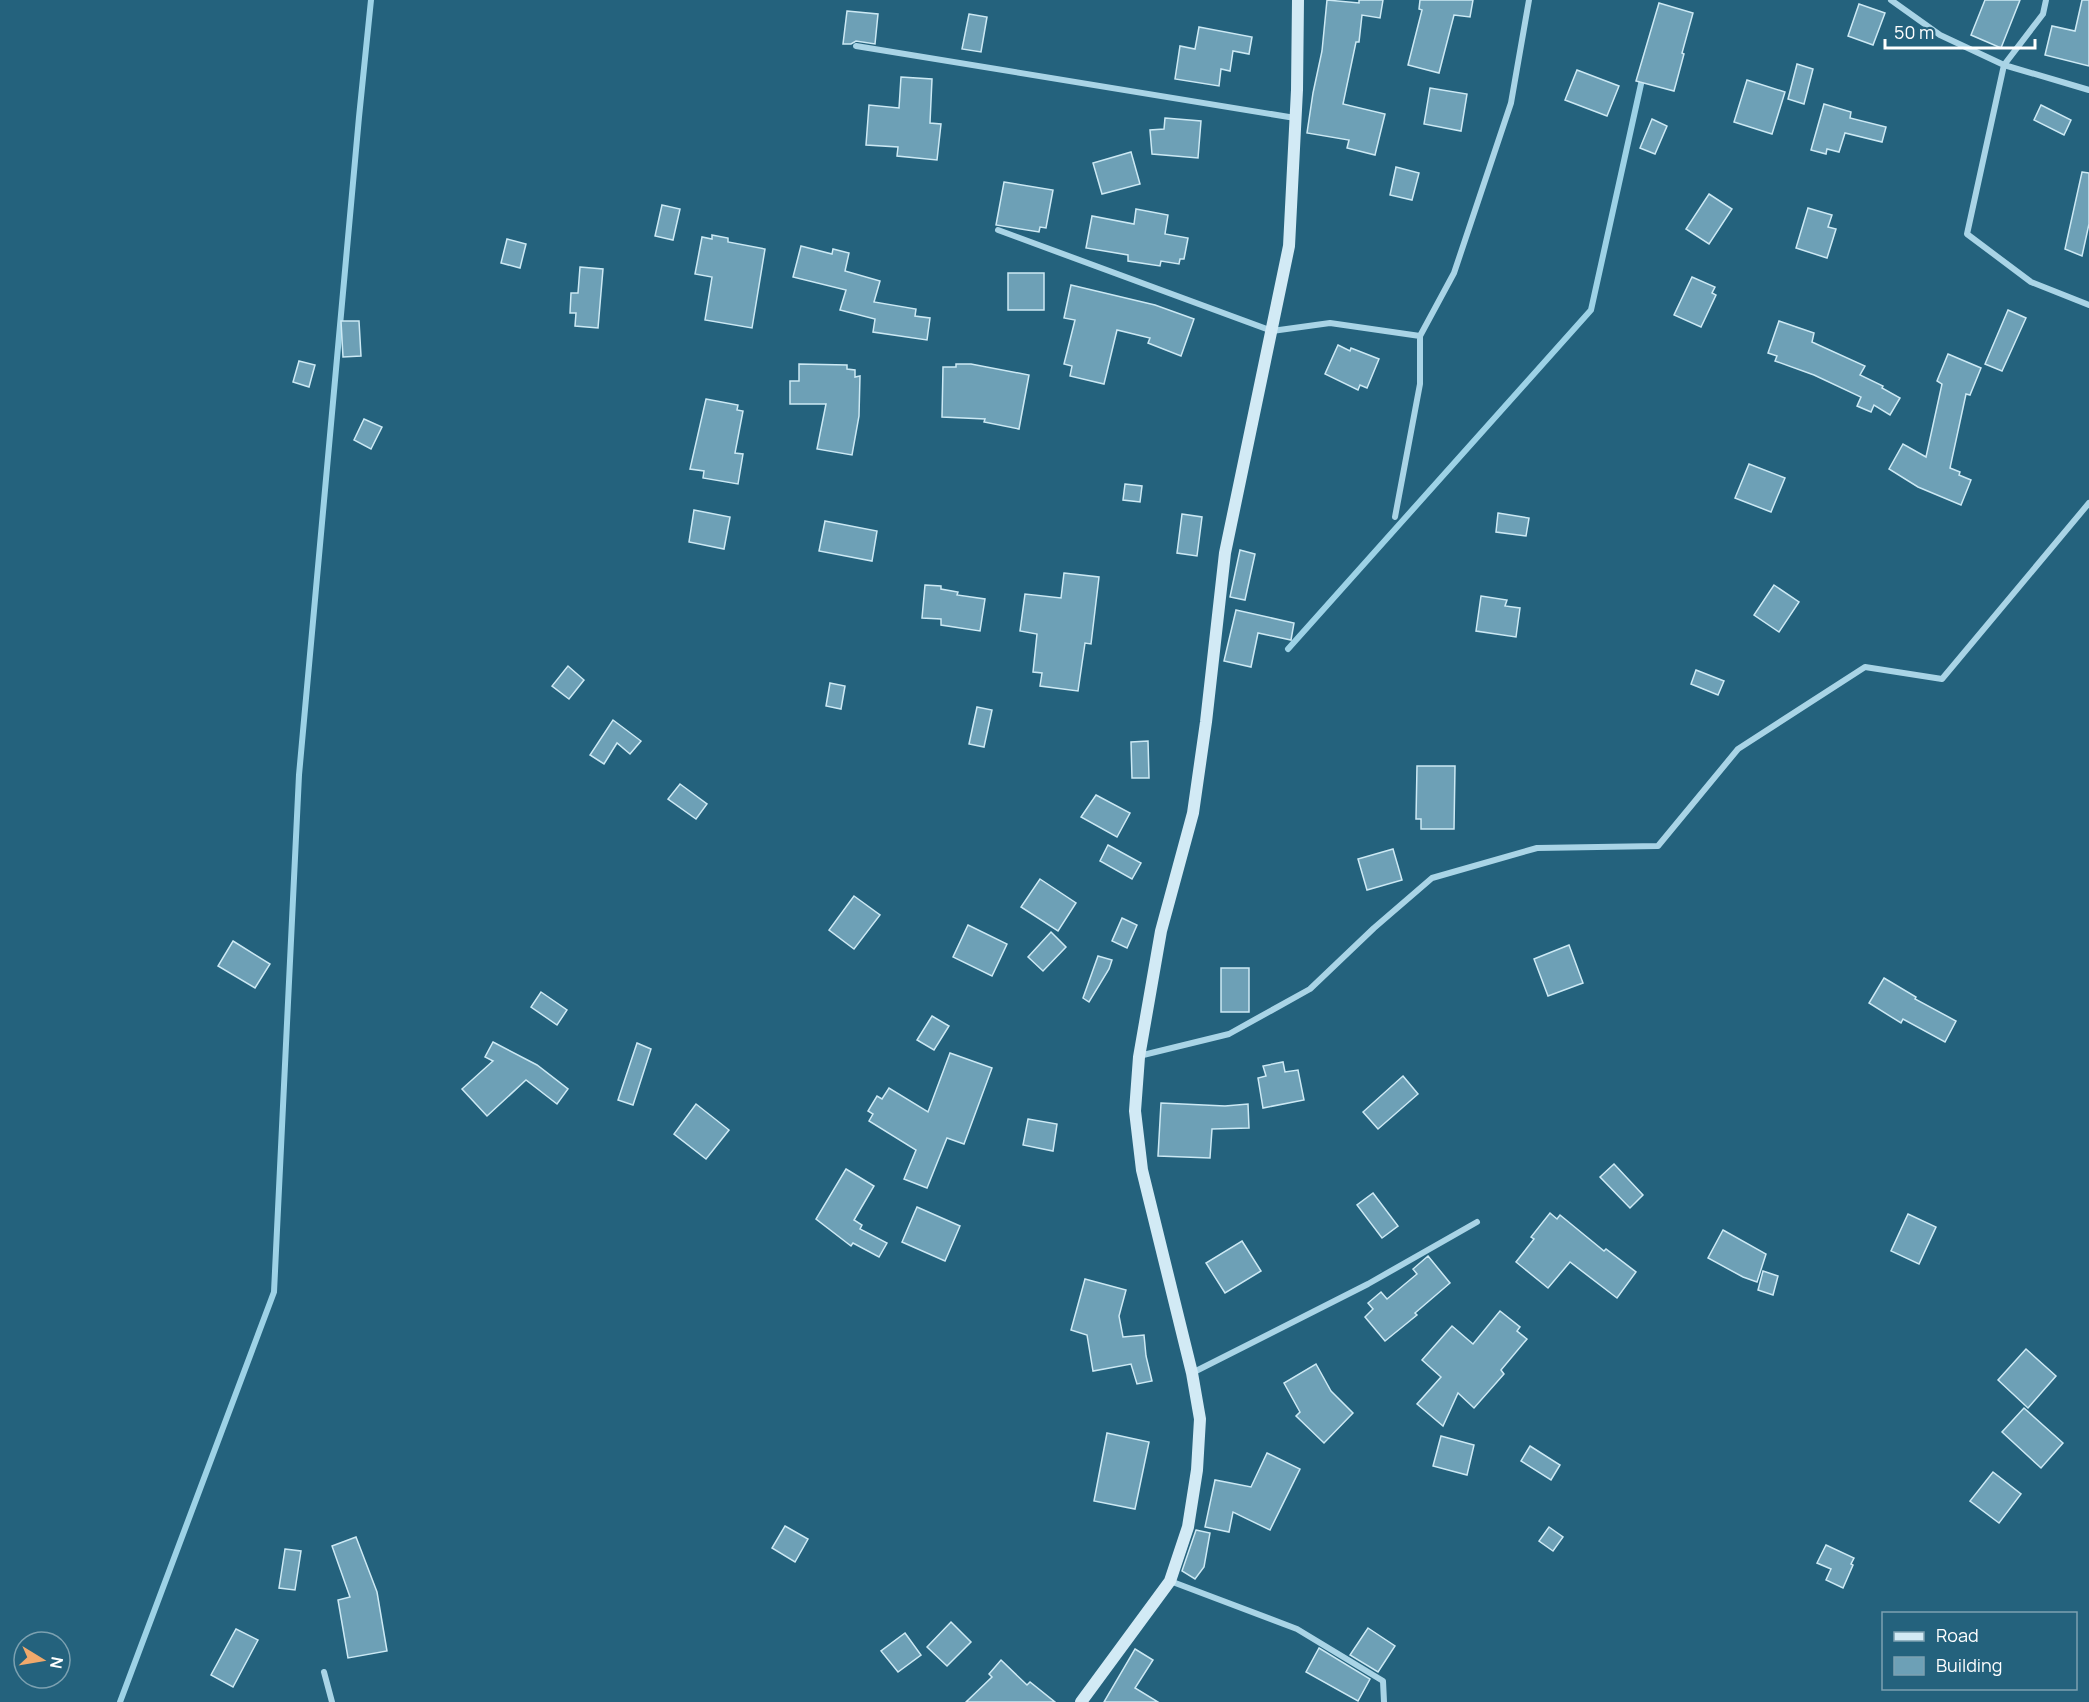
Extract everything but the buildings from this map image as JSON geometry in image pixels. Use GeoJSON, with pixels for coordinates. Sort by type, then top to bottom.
{"type":"FeatureCollection","features":[{"type":"Feature","properties":{"kind":"street"},"geometry":{"type":"LineString","coordinates":[[1081,1702],[1170,1581],[1188,1527],[1197,1470],[1200,1419],[1192,1373],[1142,1170],[1135,1111],[1139,1057],[1161,931],[1193,813],[1225,553],[1289,246],[1296,118],[1298,0]]}},
{"type":"Feature","properties":{"kind":"street"},"geometry":{"type":"LineString","coordinates":[[1395,517],[1420,384],[1420,336],[1454,273],[1511,103],[1529,0]]}},
{"type":"Feature","properties":{"kind":"street"},"geometry":{"type":"LineString","coordinates":[[1891,0],[1940,35],[2004,66],[2089,90]]}},
{"type":"Feature","properties":{"kind":"street"},"geometry":{"type":"LineString","coordinates":[[2046,0],[2043,14],[2004,66],[1967,234],[2031,282],[2089,305]]}},
{"type":"Feature","properties":{"kind":"street"},"geometry":{"type":"LineString","coordinates":[[856,46],[1296,118]]}},
{"type":"Feature","properties":{"kind":"street"},"geometry":{"type":"LineString","coordinates":[[998,230],[1272,331],[1330,323],[1420,336]]}},
{"type":"Feature","properties":{"kind":"street"},"geometry":{"type":"LineString","coordinates":[[1139,1057],[1229,1034],[1310,988],[1432,878],[1537,848],[1658,846],[1738,749],[1865,667],[1942,679],[2089,503]]}},
{"type":"Feature","properties":{"kind":"street"},"geometry":{"type":"LineString","coordinates":[[1192,1373],[1368,1284],[1477,1222]]}},
{"type":"Feature","properties":{"kind":"street"},"geometry":{"type":"LineString","coordinates":[[1170,1581],[1297,1629],[1383,1681],[1384,1702]]}},
{"type":"Feature","properties":{"kind":"street"},"geometry":{"type":"LineString","coordinates":[[324,1672],[332,1702]]}},
{"type":"Feature","properties":{"kind":"waterway"},"geometry":{"type":"LineString","coordinates":[[120,1702],[274,1292],[299,775],[371,0]]}},
{"type":"Feature","properties":{"kind":"waterway"},"geometry":{"type":"LineString","coordinates":[[1288,649],[1591,310],[1643,75]]}}]}
